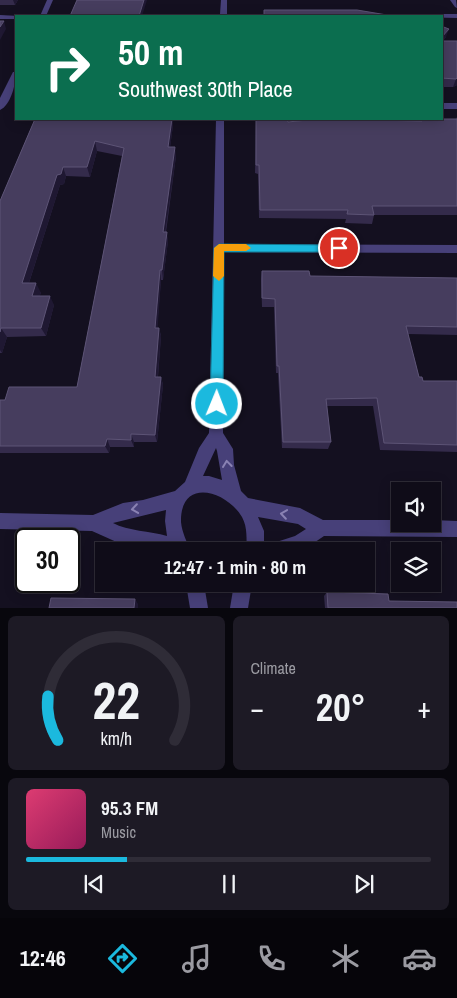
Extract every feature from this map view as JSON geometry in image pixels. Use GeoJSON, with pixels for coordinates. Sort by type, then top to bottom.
{"type":"FeatureCollection","features":[{"type":"Feature","properties":{"kind":"street"},"geometry":{"type":"LineString","coordinates":[[43,15],[50,0]]}},
{"type":"Feature","properties":{"kind":"street"},"geometry":{"type":"LineString","coordinates":[[223,15],[224,0]]}},
{"type":"Feature","properties":{"kind":"street"},"geometry":{"type":"LineString","coordinates":[[453,0],[457,6]]}},
{"type":"Feature","properties":{"kind":"street"},"geometry":{"type":"LineString","coordinates":[[443,16],[457,16]]}},
{"type":"Feature","properties":{"kind":"street"},"geometry":{"type":"LineString","coordinates":[[0,17],[15,17]]}},
{"type":"Feature","properties":{"kind":"street"},"geometry":{"type":"LineString","coordinates":[[0,107],[15,76]]}},
{"type":"Feature","properties":{"kind":"street"},"geometry":{"type":"LineString","coordinates":[[443,106],[457,106]]}},
{"type":"Feature","properties":{"kind":"street"},"geometry":{"type":"LineString","coordinates":[[220,120],[216,435],[225,450],[226,465],[240,500],[256,529],[255,542]]}},
{"type":"Feature","properties":{"kind":"street"},"geometry":{"type":"LineString","coordinates":[[219,248],[457,250]]}},
{"type":"Feature","properties":{"kind":"street"},"geometry":{"type":"LineString","coordinates":[[178,542],[175,535],[173,516],[204,453],[216,435]]}},
{"type":"Feature","properties":{"kind":"street"},"geometry":{"type":"LineString","coordinates":[[93,523],[123,511],[217,485],[240,500],[300,516],[321,528],[457,529]]}},
{"type":"Feature","properties":{"kind":"street"},"geometry":{"type":"LineString","coordinates":[[0,520],[93,523],[121,536],[142,538],[156,542]]}},
{"type":"Feature","properties":{"kind":"street"},"geometry":{"type":"LineString","coordinates":[[302,542],[321,528]]}},
{"type":"Feature","properties":{"kind":"street"},"geometry":{"type":"LineString","coordinates":[[197,592],[199,608]]}},
{"type":"Feature","properties":{"kind":"street"},"geometry":{"type":"LineString","coordinates":[[239,608],[242,592]]}},
{"type":"Feature","properties":{"kind":"building"},"geometry":{"type":"Polygon","coordinates":[[[77,0],[144,0],[139,15],[70,15],[77,0]]]}},
{"type":"Feature","properties":{"kind":"building"},"geometry":{"type":"Polygon","coordinates":[[[264,10],[357,10],[387,15],[264,15],[264,10]]]}},
{"type":"Feature","properties":{"kind":"building"},"geometry":{"type":"Polygon","coordinates":[[[443,27],[449,29],[443,36],[443,27]]]}},
{"type":"Feature","properties":{"kind":"building"},"geometry":{"type":"Polygon","coordinates":[[[443,41],[457,41],[456,79],[443,78],[443,41]]]}},
{"type":"Feature","properties":{"kind":"building"},"geometry":{"type":"Polygon","coordinates":[[[457,119],[457,206],[372,206],[374,215],[347,214],[348,210],[260,210],[259,165],[256,165],[256,120],[287,120],[288,122],[307,120],[422,121],[457,119]]]}},
{"type":"Feature","properties":{"kind":"building"},"geometry":{"type":"Polygon","coordinates":[[[35,120],[172,120],[168,147],[175,147],[163,232],[167,232],[162,270],[160,270],[155,328],[159,328],[155,377],[161,377],[155,435],[131,434],[131,440],[107,439],[105,446],[0,446],[0,400],[5,400],[9,387],[77,387],[124,148],[95,141],[87,167],[63,167],[61,174],[57,175],[22,283],[36,283],[32,296],[50,296],[41,328],[1,328],[0,332],[0,201],[35,120]]]}},
{"type":"Feature","properties":{"kind":"building"},"geometry":{"type":"Polygon","coordinates":[[[262,271],[309,271],[310,276],[457,278],[457,327],[406,326],[419,377],[422,377],[423,381],[457,381],[457,445],[384,443],[377,398],[326,399],[331,442],[283,442],[279,366],[277,366],[275,299],[262,298],[262,271]]]}},
{"type":"Feature","properties":{"kind":"building"},"geometry":{"type":"Polygon","coordinates":[[[327,592],[388,594],[389,601],[457,602],[457,608],[328,608],[327,592]]]}},
{"type":"Feature","properties":{"kind":"building"},"geometry":{"type":"Polygon","coordinates":[[[51,598],[135,599],[134,608],[49,608],[51,598]]]}},
{"type":"Feature","properties":{"kind":"slow traffic"},"geometry":{"type":"LineString","coordinates":[[219,276],[219,248],[246,248]]}},
{"type":"Feature","properties":{"kind":"route"},"geometry":{"type":"LineString","coordinates":[[217,404],[219,248],[339,248]]}}]}
